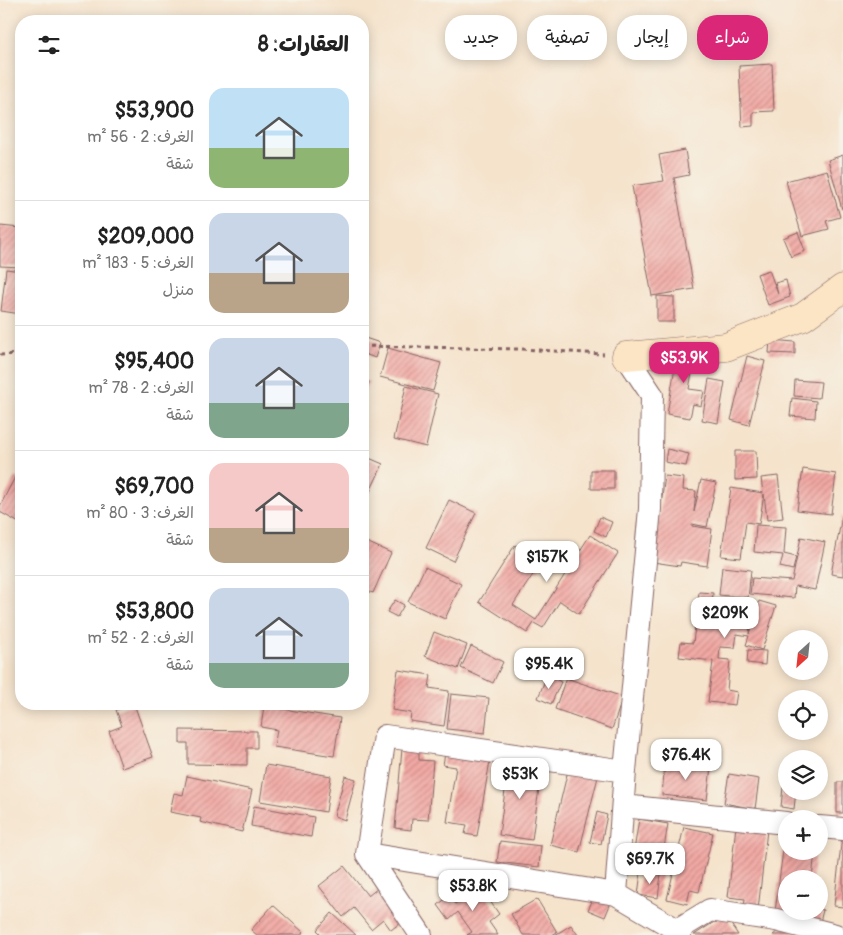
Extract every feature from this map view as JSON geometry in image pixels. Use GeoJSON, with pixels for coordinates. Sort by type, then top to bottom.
{"type":"FeatureCollection","features":[{"type":"Feature","properties":{"kind":"main road"},"geometry":{"type":"LineString","coordinates":[[626,356],[726,347],[803,317],[843,288]]}},
{"type":"Feature","properties":{"kind":"street"},"geometry":{"type":"LineString","coordinates":[[616,894],[625,771],[650,509],[652,395],[626,356]]}},
{"type":"Feature","properties":{"kind":"street"},"geometry":{"type":"LineString","coordinates":[[421,935],[367,854],[385,736],[625,771]]}},
{"type":"Feature","properties":{"kind":"street"},"geometry":{"type":"LineString","coordinates":[[623,806],[778,822]]}},
{"type":"Feature","properties":{"kind":"street"},"geometry":{"type":"LineString","coordinates":[[828,828],[843,829]]}},
{"type":"Feature","properties":{"kind":"street"},"geometry":{"type":"LineString","coordinates":[[367,854],[616,894],[679,933],[710,910],[776,920],[836,935]]}},
{"type":"Feature","properties":{"kind":"path"},"geometry":{"type":"LineString","coordinates":[[369,346],[520,349],[626,356]]}},
{"type":"Feature","properties":{"kind":"path"},"geometry":{"type":"LineString","coordinates":[[0,355],[15,354]]}},
{"type":"Feature","properties":{"kind":"building"},"geometry":{"type":"Polygon","coordinates":[[[772,64],[774,111],[753,112],[753,126],[742,127],[739,66],[772,64]]]}},
{"type":"Feature","properties":{"kind":"building"},"geometry":{"type":"Polygon","coordinates":[[[685,150],[689,175],[674,178],[694,289],[652,296],[632,186],[664,181],[659,155],[685,150]]]}},
{"type":"Feature","properties":{"kind":"building"},"geometry":{"type":"Polygon","coordinates":[[[843,155],[843,209],[842,209],[828,160],[843,155]]]}},
{"type":"Feature","properties":{"kind":"building"},"geometry":{"type":"Polygon","coordinates":[[[827,170],[840,217],[826,221],[829,229],[802,236],[786,181],[827,170]]]}},
{"type":"Feature","properties":{"kind":"building"},"geometry":{"type":"Polygon","coordinates":[[[0,226],[15,227],[15,267],[0,266],[0,226]]]}},
{"type":"Feature","properties":{"kind":"building"},"geometry":{"type":"Polygon","coordinates":[[[798,232],[805,251],[791,257],[783,238],[798,232]]]}},
{"type":"Feature","properties":{"kind":"building"},"geometry":{"type":"Polygon","coordinates":[[[6,269],[15,270],[15,313],[1,311],[6,269]]]}},
{"type":"Feature","properties":{"kind":"building"},"geometry":{"type":"Polygon","coordinates":[[[769,270],[778,294],[775,283],[786,280],[790,297],[768,305],[757,274],[769,270]]]}},
{"type":"Feature","properties":{"kind":"building"},"geometry":{"type":"Polygon","coordinates":[[[657,296],[674,297],[674,322],[657,322],[657,296]]]}},
{"type":"Feature","properties":{"kind":"building"},"geometry":{"type":"Polygon","coordinates":[[[369,339],[380,343],[375,358],[369,356],[369,339]]]}},
{"type":"Feature","properties":{"kind":"building"},"geometry":{"type":"Polygon","coordinates":[[[770,340],[795,342],[795,354],[769,353],[770,340]]]}},
{"type":"Feature","properties":{"kind":"building"},"geometry":{"type":"Polygon","coordinates":[[[679,344],[697,347],[689,389],[704,391],[701,406],[693,404],[690,418],[667,414],[679,344]]]}},
{"type":"Feature","properties":{"kind":"building"},"geometry":{"type":"Polygon","coordinates":[[[388,348],[441,363],[433,391],[380,377],[388,348]]]}},
{"type":"Feature","properties":{"kind":"building"},"geometry":{"type":"Polygon","coordinates":[[[747,356],[765,361],[749,425],[731,420],[747,356]]]}},
{"type":"Feature","properties":{"kind":"building"},"geometry":{"type":"Polygon","coordinates":[[[709,379],[725,382],[718,423],[702,420],[709,379]]]}},
{"type":"Feature","properties":{"kind":"building"},"geometry":{"type":"Polygon","coordinates":[[[795,380],[821,382],[819,398],[794,396],[795,380]]]}},
{"type":"Feature","properties":{"kind":"building"},"geometry":{"type":"Polygon","coordinates":[[[406,386],[438,394],[426,447],[394,439],[406,386]]]}},
{"type":"Feature","properties":{"kind":"building"},"geometry":{"type":"Polygon","coordinates":[[[792,398],[816,401],[815,418],[790,416],[792,398]]]}},
{"type":"Feature","properties":{"kind":"building"},"geometry":{"type":"Polygon","coordinates":[[[667,449],[689,454],[686,466],[665,462],[667,449]]]}},
{"type":"Feature","properties":{"kind":"building"},"geometry":{"type":"Polygon","coordinates":[[[735,451],[756,451],[757,479],[735,480],[735,451]]]}},
{"type":"Feature","properties":{"kind":"building"},"geometry":{"type":"Polygon","coordinates":[[[369,458],[383,464],[369,494],[369,458]]]}},
{"type":"Feature","properties":{"kind":"building"},"geometry":{"type":"Polygon","coordinates":[[[803,469],[836,474],[831,514],[797,510],[803,469]]]}},
{"type":"Feature","properties":{"kind":"building"},"geometry":{"type":"Polygon","coordinates":[[[591,470],[614,470],[614,489],[591,489],[591,470]]]}},
{"type":"Feature","properties":{"kind":"building"},"geometry":{"type":"Polygon","coordinates":[[[665,476],[684,478],[683,490],[696,491],[694,512],[701,480],[716,483],[707,527],[692,524],[692,526],[712,529],[707,566],[681,562],[680,566],[653,562],[665,476]]]}},
{"type":"Feature","properties":{"kind":"building"},"geometry":{"type":"Polygon","coordinates":[[[778,476],[783,518],[767,520],[764,494],[759,524],[746,522],[741,558],[721,556],[731,488],[763,493],[761,478],[778,476]]]}},
{"type":"Feature","properties":{"kind":"building"},"geometry":{"type":"Polygon","coordinates":[[[15,477],[15,521],[0,512],[0,506],[15,477]]]}},
{"type":"Feature","properties":{"kind":"building"},"geometry":{"type":"Polygon","coordinates":[[[449,500],[476,513],[453,561],[426,548],[449,500]]]}},
{"type":"Feature","properties":{"kind":"building"},"geometry":{"type":"Polygon","coordinates":[[[843,516],[843,576],[831,574],[843,516]]]}},
{"type":"Feature","properties":{"kind":"building"},"geometry":{"type":"Polygon","coordinates":[[[600,517],[612,522],[606,537],[594,531],[600,517]]]}},
{"type":"Feature","properties":{"kind":"building"},"geometry":{"type":"Polygon","coordinates":[[[756,525],[786,527],[784,554],[796,557],[793,570],[780,567],[783,555],[754,552],[756,525]]]}},
{"type":"Feature","properties":{"kind":"building"},"geometry":{"type":"Polygon","coordinates":[[[590,535],[618,553],[579,614],[560,601],[543,628],[534,623],[527,633],[479,602],[515,545],[533,557],[540,547],[549,554],[513,605],[536,620],[590,535]]]}},
{"type":"Feature","properties":{"kind":"building"},"geometry":{"type":"Polygon","coordinates":[[[801,537],[825,542],[815,590],[795,586],[794,598],[750,594],[752,578],[792,581],[801,537]]]}},
{"type":"Feature","properties":{"kind":"building"},"geometry":{"type":"Polygon","coordinates":[[[369,543],[391,553],[373,593],[369,592],[369,543]]]}},
{"type":"Feature","properties":{"kind":"building"},"geometry":{"type":"Polygon","coordinates":[[[425,567],[461,584],[445,619],[408,602],[425,567]]]}},
{"type":"Feature","properties":{"kind":"building"},"geometry":{"type":"Polygon","coordinates":[[[722,567],[751,570],[748,598],[719,595],[722,567]]]}},
{"type":"Feature","properties":{"kind":"building"},"geometry":{"type":"Polygon","coordinates":[[[699,592],[713,593],[712,603],[752,608],[749,634],[759,601],[776,606],[762,650],[746,645],[749,636],[737,634],[735,648],[720,647],[719,659],[730,660],[727,690],[737,692],[735,705],[708,702],[713,661],[679,657],[681,642],[693,643],[699,592]]]}},
{"type":"Feature","properties":{"kind":"building"},"geometry":{"type":"Polygon","coordinates":[[[395,600],[404,605],[397,617],[387,612],[395,600]]]}},
{"type":"Feature","properties":{"kind":"building"},"geometry":{"type":"Polygon","coordinates":[[[434,632],[467,645],[458,669],[425,656],[434,632]]]}},
{"type":"Feature","properties":{"kind":"building"},"geometry":{"type":"Polygon","coordinates":[[[471,646],[503,662],[493,683],[461,668],[471,646]]]}},
{"type":"Feature","properties":{"kind":"building"},"geometry":{"type":"Polygon","coordinates":[[[748,650],[766,651],[765,665],[747,663],[748,650]]]}},
{"type":"Feature","properties":{"kind":"building"},"geometry":{"type":"Polygon","coordinates":[[[398,670],[431,675],[429,688],[449,691],[444,726],[410,721],[411,713],[392,710],[398,670]]]}},
{"type":"Feature","properties":{"kind":"building"},"geometry":{"type":"Polygon","coordinates":[[[547,675],[561,682],[551,704],[538,698],[547,675]]]}},
{"type":"Feature","properties":{"kind":"building"},"geometry":{"type":"Polygon","coordinates":[[[566,678],[623,697],[612,729],[555,709],[566,678]]]}},
{"type":"Feature","properties":{"kind":"building"},"geometry":{"type":"Polygon","coordinates":[[[451,694],[489,698],[485,733],[447,729],[451,694]]]}},
{"type":"Feature","properties":{"kind":"building"},"geometry":{"type":"Polygon","coordinates":[[[116,710],[136,710],[153,757],[122,768],[109,731],[122,726],[116,710]]]}},
{"type":"Feature","properties":{"kind":"building"},"geometry":{"type":"Polygon","coordinates":[[[263,710],[289,710],[340,718],[334,756],[274,747],[277,730],[261,727],[263,710]]]}},
{"type":"Feature","properties":{"kind":"building"},"geometry":{"type":"Polygon","coordinates":[[[180,730],[257,731],[257,748],[247,748],[247,765],[188,764],[188,743],[180,743],[180,730]]]}},
{"type":"Feature","properties":{"kind":"building"},"geometry":{"type":"Polygon","coordinates":[[[402,749],[419,751],[419,760],[433,761],[428,820],[412,819],[411,830],[395,828],[402,749]]]}},
{"type":"Feature","properties":{"kind":"building"},"geometry":{"type":"Polygon","coordinates":[[[445,753],[491,755],[477,836],[465,834],[467,825],[447,822],[456,767],[443,765],[445,753]]]}},
{"type":"Feature","properties":{"kind":"building"},"geometry":{"type":"Polygon","coordinates":[[[509,761],[542,766],[532,840],[499,835],[509,761]]]}},
{"type":"Feature","properties":{"kind":"building"},"geometry":{"type":"Polygon","coordinates":[[[665,762],[711,767],[707,800],[662,795],[665,762]]]}},
{"type":"Feature","properties":{"kind":"building"},"geometry":{"type":"Polygon","coordinates":[[[266,765],[331,776],[326,812],[260,801],[266,765]]]}},
{"type":"Feature","properties":{"kind":"building"},"geometry":{"type":"Polygon","coordinates":[[[569,766],[599,773],[579,852],[550,845],[569,766]]]}},
{"type":"Feature","properties":{"kind":"building"},"geometry":{"type":"Polygon","coordinates":[[[729,774],[759,779],[755,809],[724,803],[729,774]]]}},
{"type":"Feature","properties":{"kind":"building"},"geometry":{"type":"Polygon","coordinates":[[[187,776],[252,790],[242,832],[200,822],[201,818],[170,812],[174,793],[183,795],[187,776]]]}},
{"type":"Feature","properties":{"kind":"building"},"geometry":{"type":"Polygon","coordinates":[[[345,776],[356,779],[345,820],[334,816],[345,776]]]}},
{"type":"Feature","properties":{"kind":"building"},"geometry":{"type":"Polygon","coordinates":[[[837,782],[843,782],[843,813],[837,813],[837,782]]]}},
{"type":"Feature","properties":{"kind":"building"},"geometry":{"type":"Polygon","coordinates":[[[782,800],[795,800],[794,809],[781,807],[782,800]]]}},
{"type":"Feature","properties":{"kind":"building"},"geometry":{"type":"Polygon","coordinates":[[[254,806],[314,817],[311,837],[251,826],[254,806]]]}},
{"type":"Feature","properties":{"kind":"building"},"geometry":{"type":"Polygon","coordinates":[[[597,812],[607,815],[601,844],[590,842],[597,812]]]}},
{"type":"Feature","properties":{"kind":"building"},"geometry":{"type":"Polygon","coordinates":[[[639,819],[668,824],[664,848],[655,847],[653,860],[633,857],[639,819]]]}},
{"type":"Feature","properties":{"kind":"building"},"geometry":{"type":"Polygon","coordinates":[[[736,826],[767,830],[758,910],[744,908],[745,899],[728,897],[736,826]]]}},
{"type":"Feature","properties":{"kind":"building"},"geometry":{"type":"Polygon","coordinates":[[[684,827],[713,833],[699,892],[690,890],[687,904],[667,899],[684,827]]]}},
{"type":"Feature","properties":{"kind":"building"},"geometry":{"type":"Polygon","coordinates":[[[843,836],[843,907],[834,906],[843,836]]]}},
{"type":"Feature","properties":{"kind":"building"},"geometry":{"type":"Polygon","coordinates":[[[500,841],[541,846],[539,867],[497,862],[500,841]]]}},
{"type":"Feature","properties":{"kind":"building"},"geometry":{"type":"Polygon","coordinates":[[[782,860],[814,860],[813,870],[780,870],[782,860]]]}},
{"type":"Feature","properties":{"kind":"building"},"geometry":{"type":"Polygon","coordinates":[[[344,866],[368,896],[378,888],[404,920],[391,930],[383,919],[371,929],[354,908],[343,917],[319,886],[344,866]]]}},
{"type":"Feature","properties":{"kind":"building"},"geometry":{"type":"Polygon","coordinates":[[[641,872],[661,874],[658,898],[638,895],[641,872]]]}},
{"type":"Feature","properties":{"kind":"building"},"geometry":{"type":"Polygon","coordinates":[[[480,887],[499,914],[489,922],[498,935],[467,935],[472,932],[458,912],[449,920],[438,905],[449,896],[455,904],[480,887]]]}},
{"type":"Feature","properties":{"kind":"building"},"geometry":{"type":"Polygon","coordinates":[[[778,889],[778,913],[775,912],[778,889]]]}},
{"type":"Feature","properties":{"kind":"building"},"geometry":{"type":"Polygon","coordinates":[[[594,897],[610,905],[605,917],[588,910],[594,897]]]}},
{"type":"Feature","properties":{"kind":"building"},"geometry":{"type":"Polygon","coordinates":[[[537,899],[557,932],[552,935],[523,935],[511,914],[537,899]]]}},
{"type":"Feature","properties":{"kind":"building"},"geometry":{"type":"Polygon","coordinates":[[[273,905],[303,932],[301,935],[257,935],[251,930],[273,905]]]}},
{"type":"Feature","properties":{"kind":"building"},"geometry":{"type":"Polygon","coordinates":[[[332,913],[356,935],[322,935],[317,930],[332,913]]]}},
{"type":"Feature","properties":{"kind":"building"},"geometry":{"type":"Polygon","coordinates":[[[725,915],[738,935],[694,935],[725,915]]]}},
{"type":"Feature","properties":{"kind":"building"},"geometry":{"type":"Polygon","coordinates":[[[786,924],[795,935],[773,935],[786,924]]]}},
{"type":"Feature","properties":{"kind":"building"},"geometry":{"type":"Polygon","coordinates":[[[571,925],[578,935],[555,935],[571,925]]]}}]}
